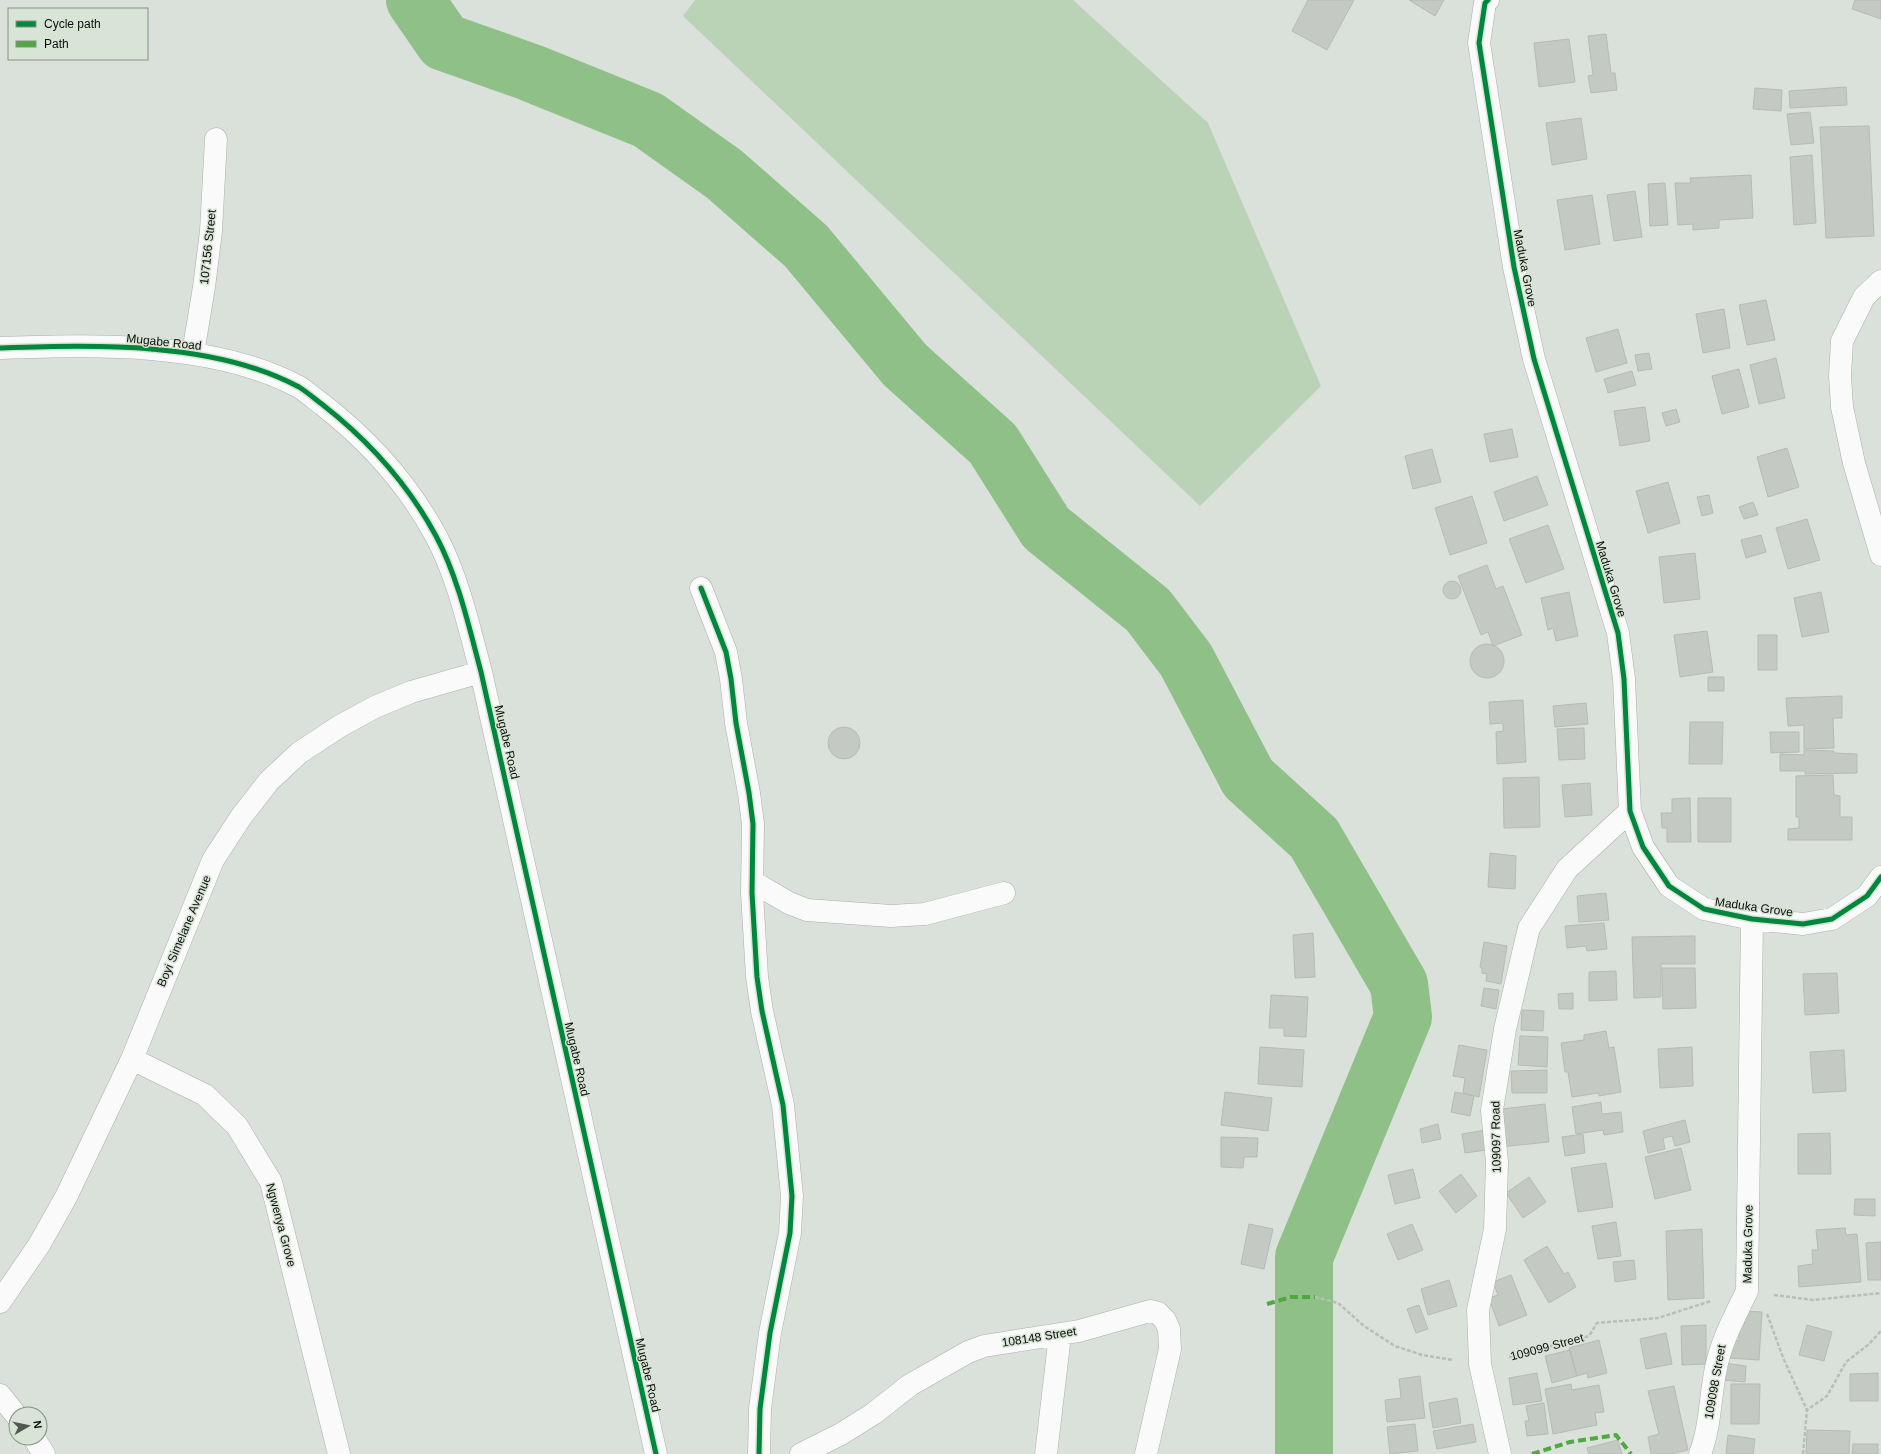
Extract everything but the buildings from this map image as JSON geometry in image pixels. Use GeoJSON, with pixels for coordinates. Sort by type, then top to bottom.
{"type":"FeatureCollection","features":[{"type":"Feature","properties":{"kind":"street","name":"Maduka Grove"},"geometry":{"type":"LineString","coordinates":[[1488,0],[1485,3],[1479,43],[1514,267],[1534,359],[1618,633],[1624,679],[1630,811],[1643,847],[1669,886],[1704,909],[1752,919],[1803,924],[1832,919],[1867,896],[1881,877]]}},
{"type":"Feature","properties":{"kind":"street","name":"107156 Street"},"geometry":{"type":"LineString","coordinates":[[193,354],[211,231],[216,139]]}},
{"type":"Feature","properties":{"kind":"street"},"geometry":{"type":"LineString","coordinates":[[1881,281],[1864,297],[1842,341],[1840,375],[1842,407],[1854,463],[1881,555]]}},
{"type":"Feature","properties":{"kind":"street","name":"Mugabe Road"},"geometry":{"type":"LineString","coordinates":[[0,348],[100,345],[193,354],[256,369],[300,388],[340,418],[380,456],[407,490],[436,536],[459,593],[481,672],[656,1454]]}},
{"type":"Feature","properties":{"kind":"street"},"geometry":{"type":"LineString","coordinates":[[701,588],[726,652],[753,824],[753,933],[757,977],[762,1011],[783,1105],[792,1196],[790,1233],[770,1333],[761,1401],[759,1454]]}},
{"type":"Feature","properties":{"kind":"street","name":"Boyi Simelane Avenue"},"geometry":{"type":"LineString","coordinates":[[0,1302],[39,1245],[66,1197],[132,1059],[214,860],[241,817],[269,781],[299,753],[340,726],[376,707],[411,692],[481,672]]}},
{"type":"Feature","properties":{"kind":"street","name":"109097 Road"},"geometry":{"type":"LineString","coordinates":[[1500,1454],[1480,1364],[1478,1310],[1496,1229],[1497,1162],[1492,1110],[1505,1029],[1529,928],[1567,869],[1630,811]]}},
{"type":"Feature","properties":{"kind":"street"},"geometry":{"type":"LineString","coordinates":[[753,882],[789,903],[807,910],[891,916],[926,914],[1004,893]]}},
{"type":"Feature","properties":{"kind":"street","name":"Maduka Grove"},"geometry":{"type":"LineString","coordinates":[[1747,1291],[1752,919]]}},
{"type":"Feature","properties":{"kind":"street","name":"Ngwenya Grove"},"geometry":{"type":"LineString","coordinates":[[132,1059],[205,1095],[237,1126],[271,1182],[339,1454]]}},
{"type":"Feature","properties":{"kind":"street","name":"109098 Street"},"geometry":{"type":"LineString","coordinates":[[1700,1454],[1705,1440],[1715,1372],[1724,1338],[1747,1291]]}},
{"type":"Feature","properties":{"kind":"street","name":"108148 Street"},"geometry":{"type":"LineString","coordinates":[[808,1452],[873,1414],[910,1385],[968,1352],[990,1345],[1060,1335],[1150,1311],[1158,1313],[1165,1320],[1169,1329],[1170,1349],[1146,1454]]}},
{"type":"Feature","properties":{"kind":"street"},"geometry":{"type":"LineString","coordinates":[[1046,1454],[1060,1335]]}},
{"type":"Feature","properties":{"kind":"street"},"geometry":{"type":"LineString","coordinates":[[0,1395],[9,1406]]}},
{"type":"Feature","properties":{"kind":"path"},"geometry":{"type":"LineString","coordinates":[[1803,1454],[1807,1410],[1827,1396],[1846,1362],[1869,1344],[1881,1331]]}},
{"type":"Feature","properties":{"kind":"green space"},"geometry":{"type":"Polygon","coordinates":[[[695,0],[1073,0],[1208,123],[1321,386],[1200,506],[683,16],[695,0]]]}},
{"type":"Feature","properties":{"kind":"waterway"},"geometry":{"type":"LineString","coordinates":[[415,0],[444,42],[529,72],[648,120],[724,174],[806,246],[905,365],[993,444],[1046,528],[1148,610],[1186,660],[1248,778],[1314,838],[1399,984],[1403,1017],[1304,1257],[1304,1454]]}},
{"type":"Feature","properties":{"kind":"marked path"},"geometry":{"type":"LineString","coordinates":[[1267,1304],[1291,1297],[1315,1297]]}},
{"type":"Feature","properties":{"kind":"marked path"},"geometry":{"type":"LineString","coordinates":[[1532,1454],[1570,1442],[1616,1435],[1631,1454]]}},
{"type":"Feature","properties":{"kind":"cycle path"},"geometry":{"type":"LineString","coordinates":[[1488,0],[1485,3],[1479,43],[1514,267],[1534,359],[1618,633],[1624,679],[1630,811],[1643,847],[1669,886],[1704,909],[1752,919],[1803,924],[1832,919],[1867,896],[1881,877]]}},
{"type":"Feature","properties":{"kind":"cycle path"},"geometry":{"type":"LineString","coordinates":[[0,348],[75,346],[153,349],[229,361],[265,372],[302,389],[356,433],[400,481],[425,517],[451,568],[481,672],[656,1454]]}},
{"type":"Feature","properties":{"kind":"cycle path"},"geometry":{"type":"LineString","coordinates":[[701,588],[726,652],[736,723],[749,793],[753,824],[752,893],[757,977],[762,1011],[783,1105],[792,1196],[790,1233],[770,1333],[760,1409],[759,1454]]}}]}
